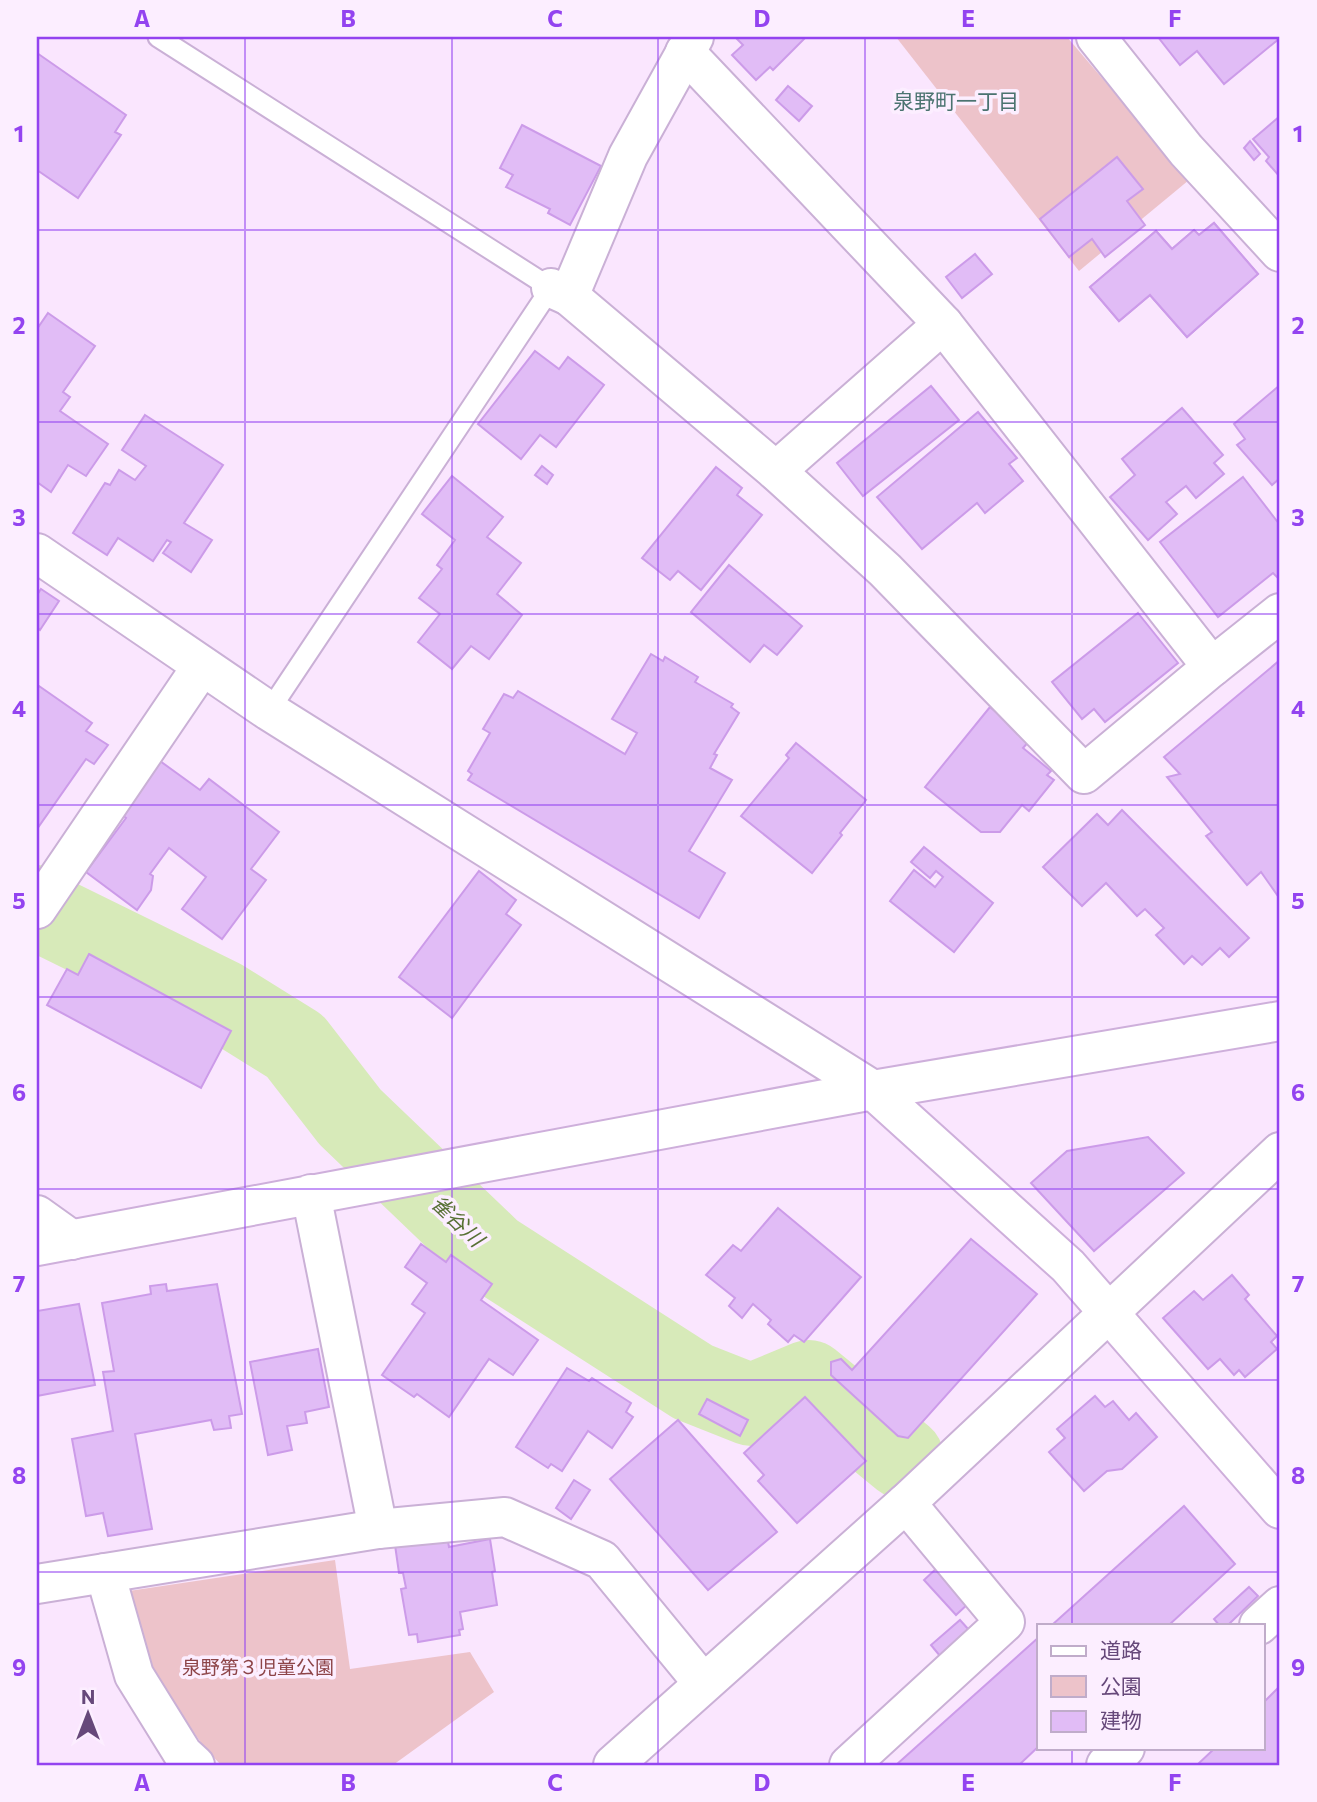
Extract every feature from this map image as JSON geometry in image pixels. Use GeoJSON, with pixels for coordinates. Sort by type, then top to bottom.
{"type":"FeatureCollection","features":[{"type":"Feature","properties":{"kind":"street"},"geometry":{"type":"LineString","coordinates":[[1096,37],[1186,150],[1280,251]]}},
{"type":"Feature","properties":{"kind":"street"},"geometry":{"type":"LineString","coordinates":[[1212,667],[943,324],[690,45],[628,156],[560,292],[776,471],[885,570],[1084,774],[1280,613]]}},
{"type":"Feature","properties":{"kind":"street"},"geometry":{"type":"LineString","coordinates":[[776,471],[943,324]]}},
{"type":"Feature","properties":{"kind":"street"},"geometry":{"type":"LineString","coordinates":[[37,553],[269,711],[873,1090],[1068,1266],[1280,1509]]}},
{"type":"Feature","properties":{"kind":"street"},"geometry":{"type":"LineString","coordinates":[[43,900],[202,666]]}},
{"type":"Feature","properties":{"kind":"street"},"geometry":{"type":"LineString","coordinates":[[37,1215],[54,1243],[873,1090],[1280,1021]]}},
{"type":"Feature","properties":{"kind":"street"},"geometry":{"type":"LineString","coordinates":[[624,1762],[703,1683],[906,1503],[1280,1152]]}},
{"type":"Feature","properties":{"kind":"street"},"geometry":{"type":"LineString","coordinates":[[311,1194],[378,1529]]}},
{"type":"Feature","properties":{"kind":"street"},"geometry":{"type":"LineString","coordinates":[[849,1765],[1005,1622],[906,1503]]}},
{"type":"Feature","properties":{"kind":"street"},"geometry":{"type":"LineString","coordinates":[[37,1584],[378,1529],[505,1517],[602,1560],[703,1683]]}},
{"type":"Feature","properties":{"kind":"street"},"geometry":{"type":"LineString","coordinates":[[105,1573],[134,1675],[183,1754],[195,1765]]}},
{"type":"Feature","properties":{"kind":"street"},"geometry":{"type":"LineString","coordinates":[[1260,1624],[1280,1606]]}},
{"type":"Feature","properties":{"kind":"street"},"geometry":{"type":"LineString","coordinates":[[1106,1765],[1123,1750]]}},
{"type":"Feature","properties":{"kind":"lane"},"geometry":{"type":"LineString","coordinates":[[158,37],[560,292],[269,711]]}},
{"type":"Feature","properties":{"kind":"green space"},"geometry":{"type":"Polygon","coordinates":[[[896,37],[1067,37],[1189,180],[1079,271],[896,37]]]}},
{"type":"Feature","properties":{"kind":"green space","name":"泉野第３児童公園"},"geometry":{"type":"Polygon","coordinates":[[[335,1560],[350,1669],[470,1652],[494,1692],[393,1765],[221,1765],[204,1747],[152,1673],[129,1591],[335,1560]]]}},
{"type":"Feature","properties":{"kind":"building"},"geometry":{"type":"Polygon","coordinates":[[[735,37],[806,37],[773,70],[770,67],[756,80],[732,55],[743,45],[735,37]]]}},
{"type":"Feature","properties":{"kind":"building"},"geometry":{"type":"Polygon","coordinates":[[[1158,37],[1280,38],[1224,84],[1197,51],[1180,65],[1158,37]]]}},
{"type":"Feature","properties":{"kind":"building"},"geometry":{"type":"Polygon","coordinates":[[[37,53],[126,115],[115,132],[121,135],[78,198],[37,170],[37,53]]]}},
{"type":"Feature","properties":{"kind":"building"},"geometry":{"type":"Polygon","coordinates":[[[788,86],[812,106],[799,121],[776,100],[788,86]]]}},
{"type":"Feature","properties":{"kind":"building"},"geometry":{"type":"Polygon","coordinates":[[[1280,116],[1280,177],[1266,161],[1269,157],[1253,139],[1280,116]]]}},
{"type":"Feature","properties":{"kind":"building"},"geometry":{"type":"Polygon","coordinates":[[[522,125],[601,166],[570,225],[548,213],[550,209],[506,187],[513,175],[500,168],[522,125]]]}},
{"type":"Feature","properties":{"kind":"building"},"geometry":{"type":"Polygon","coordinates":[[[1250,141],[1260,154],[1254,160],[1244,148],[1250,141]]]}},
{"type":"Feature","properties":{"kind":"building"},"geometry":{"type":"Polygon","coordinates":[[[1117,157],[1143,189],[1127,201],[1145,225],[1105,257],[1092,239],[1069,257],[1040,219],[1117,157]]]}},
{"type":"Feature","properties":{"kind":"building"},"geometry":{"type":"Polygon","coordinates":[[[1214,223],[1258,274],[1187,337],[1150,295],[1119,321],[1090,287],[1156,231],[1172,249],[1194,230],[1199,235],[1214,223]]]}},
{"type":"Feature","properties":{"kind":"building"},"geometry":{"type":"Polygon","coordinates":[[[1214,223],[1258,274],[1187,337],[1150,295],[1119,321],[1090,287],[1156,231],[1172,249],[1194,230],[1199,235],[1214,223]]]}},
{"type":"Feature","properties":{"kind":"building"},"geometry":{"type":"Polygon","coordinates":[[[975,254],[992,274],[962,298],[946,277],[975,254]]]}},
{"type":"Feature","properties":{"kind":"building"},"geometry":{"type":"Polygon","coordinates":[[[48,313],[95,346],[63,392],[70,397],[60,411],[108,444],[86,476],[68,465],[51,492],[37,482],[37,329],[48,313]]]}},
{"type":"Feature","properties":{"kind":"building"},"geometry":{"type":"Polygon","coordinates":[[[535,351],[559,369],[568,357],[604,385],[556,447],[540,435],[521,459],[478,424],[535,351]]]}},
{"type":"Feature","properties":{"kind":"building"},"geometry":{"type":"Polygon","coordinates":[[[1280,385],[1280,478],[1272,485],[1237,445],[1245,439],[1234,424],[1280,385]]]}},
{"type":"Feature","properties":{"kind":"building"},"geometry":{"type":"Polygon","coordinates":[[[931,386],[959,420],[863,496],[837,463],[931,386]]]}},
{"type":"Feature","properties":{"kind":"building"},"geometry":{"type":"Polygon","coordinates":[[[1182,408],[1223,455],[1214,463],[1224,474],[1196,498],[1186,486],[1166,502],[1177,514],[1148,540],[1110,497],[1135,475],[1122,459],[1182,408]]]}},
{"type":"Feature","properties":{"kind":"building"},"geometry":{"type":"Polygon","coordinates":[[[978,412],[1017,458],[1009,464],[1023,481],[985,513],[977,503],[922,549],[877,497],[978,412]]]}},
{"type":"Feature","properties":{"kind":"building"},"geometry":{"type":"Polygon","coordinates":[[[145,415],[223,465],[184,523],[212,540],[191,572],[163,553],[171,542],[167,540],[153,561],[118,538],[107,555],[73,533],[105,483],[110,485],[119,470],[135,480],[146,466],[122,450],[145,415]]]}},
{"type":"Feature","properties":{"kind":"building"},"geometry":{"type":"Polygon","coordinates":[[[542,466],[553,475],[547,484],[535,475],[542,466]]]}},
{"type":"Feature","properties":{"kind":"building"},"geometry":{"type":"Polygon","coordinates":[[[716,467],[742,488],[737,495],[762,515],[701,590],[678,571],[670,580],[642,558],[716,467]]]}},
{"type":"Feature","properties":{"kind":"building"},"geometry":{"type":"Polygon","coordinates":[[[452,476],[503,517],[487,537],[521,563],[497,594],[522,615],[489,659],[471,646],[452,669],[418,642],[440,614],[419,598],[442,569],[437,565],[455,540],[422,514],[452,476]]]}},
{"type":"Feature","properties":{"kind":"building"},"geometry":{"type":"Polygon","coordinates":[[[1243,477],[1280,525],[1280,580],[1273,573],[1218,617],[1160,542],[1243,477]]]}},
{"type":"Feature","properties":{"kind":"building"},"geometry":{"type":"Polygon","coordinates":[[[729,565],[802,626],[777,655],[764,645],[750,662],[691,612],[729,565]]]}},
{"type":"Feature","properties":{"kind":"building"},"geometry":{"type":"Polygon","coordinates":[[[41,589],[59,601],[40,630],[37,627],[37,595],[41,589]]]}},
{"type":"Feature","properties":{"kind":"building"},"geometry":{"type":"Polygon","coordinates":[[[1138,613],[1178,663],[1105,722],[1094,709],[1082,719],[1052,682],[1138,613]]]}},
{"type":"Feature","properties":{"kind":"building"},"geometry":{"type":"Polygon","coordinates":[[[651,654],[663,661],[665,657],[698,677],[695,682],[733,704],[731,707],[739,713],[714,754],[717,755],[710,768],[732,780],[689,851],[725,873],[699,918],[468,780],[472,774],[468,771],[490,733],[483,729],[504,694],[513,698],[518,691],[625,754],[637,733],[612,719],[651,654]]]}},
{"type":"Feature","properties":{"kind":"building"},"geometry":{"type":"Polygon","coordinates":[[[1280,660],[1280,899],[1261,872],[1247,885],[1206,836],[1212,832],[1167,777],[1180,774],[1164,757],[1280,660]]]}},
{"type":"Feature","properties":{"kind":"building"},"geometry":{"type":"Polygon","coordinates":[[[39,686],[92,723],[86,731],[108,745],[94,764],[86,759],[37,829],[37,690],[39,686]]]}},
{"type":"Feature","properties":{"kind":"building"},"geometry":{"type":"Polygon","coordinates":[[[990,707],[1030,740],[1023,748],[1051,771],[1047,775],[1054,780],[1029,811],[1022,805],[1000,832],[981,832],[925,787],[990,707]]]}},
{"type":"Feature","properties":{"kind":"building"},"geometry":{"type":"Polygon","coordinates":[[[796,743],[866,800],[812,873],[741,816],[789,758],[786,755],[796,743]]]}},
{"type":"Feature","properties":{"kind":"building"},"geometry":{"type":"Polygon","coordinates":[[[160,761],[200,790],[209,779],[279,832],[251,869],[266,880],[222,939],[182,909],[206,877],[169,848],[150,874],[153,876],[151,890],[137,910],[86,872],[126,818],[121,814],[160,761]]]}},
{"type":"Feature","properties":{"kind":"building"},"geometry":{"type":"Polygon","coordinates":[[[1122,810],[1249,938],[1229,957],[1220,948],[1202,965],[1192,956],[1184,964],[1156,935],[1164,928],[1145,909],[1137,916],[1106,883],[1082,906],[1043,867],[1097,814],[1108,825],[1122,810]]]}},
{"type":"Feature","properties":{"kind":"building"},"geometry":{"type":"Polygon","coordinates":[[[924,847],[993,903],[954,952],[890,901],[914,870],[935,887],[943,877],[936,871],[930,878],[911,862],[924,847]]]}},
{"type":"Feature","properties":{"kind":"building"},"geometry":{"type":"Polygon","coordinates":[[[479,871],[516,900],[506,914],[521,925],[452,1018],[399,977],[479,871]]]}},
{"type":"Feature","properties":{"kind":"building"},"geometry":{"type":"Polygon","coordinates":[[[89,954],[231,1031],[201,1088],[47,1005],[67,969],[78,975],[89,954]]]}},
{"type":"Feature","properties":{"kind":"building"},"geometry":{"type":"Polygon","coordinates":[[[1148,1137],[1184,1173],[1094,1251],[1031,1183],[1067,1151],[1148,1137]]]}},
{"type":"Feature","properties":{"kind":"building"},"geometry":{"type":"Polygon","coordinates":[[[778,1208],[861,1277],[804,1342],[794,1335],[788,1342],[768,1324],[771,1320],[753,1304],[742,1318],[729,1306],[735,1298],[706,1275],[733,1245],[741,1251],[778,1208]]]}},
{"type":"Feature","properties":{"kind":"building"},"geometry":{"type":"Polygon","coordinates":[[[971,1239],[1037,1294],[908,1438],[898,1436],[831,1375],[831,1362],[841,1359],[852,1370],[971,1239]]]}},
{"type":"Feature","properties":{"kind":"building"},"geometry":{"type":"Polygon","coordinates":[[[421,1244],[446,1262],[451,1255],[492,1284],[481,1300],[538,1340],[513,1375],[489,1359],[449,1417],[417,1394],[414,1397],[382,1375],[425,1313],[412,1304],[427,1283],[405,1267],[421,1244]]]}},
{"type":"Feature","properties":{"kind":"building"},"geometry":{"type":"Polygon","coordinates":[[[1232,1275],[1249,1295],[1245,1299],[1277,1336],[1271,1342],[1277,1349],[1245,1377],[1239,1370],[1234,1375],[1220,1359],[1208,1369],[1163,1318],[1194,1291],[1203,1300],[1232,1275]]]}},
{"type":"Feature","properties":{"kind":"building"},"geometry":{"type":"Polygon","coordinates":[[[166,1284],[167,1291],[217,1284],[242,1414],[229,1416],[231,1428],[214,1430],[211,1420],[135,1434],[152,1529],[108,1536],[103,1513],[86,1516],[72,1439],[113,1431],[103,1372],[114,1371],[102,1303],[151,1294],[150,1286],[166,1284]]]}},
{"type":"Feature","properties":{"kind":"building"},"geometry":{"type":"Polygon","coordinates":[[[79,1304],[95,1385],[37,1396],[37,1311],[79,1304]]]}},
{"type":"Feature","properties":{"kind":"building"},"geometry":{"type":"Polygon","coordinates":[[[318,1349],[329,1407],[305,1412],[307,1423],[287,1426],[292,1450],[268,1455],[250,1362],[318,1349]]]}},
{"type":"Feature","properties":{"kind":"building"},"geometry":{"type":"Polygon","coordinates":[[[567,1368],[589,1381],[592,1378],[631,1403],[626,1412],[633,1417],[612,1448],[588,1431],[562,1471],[551,1464],[548,1468],[516,1447],[567,1368]]]}},
{"type":"Feature","properties":{"kind":"building"},"geometry":{"type":"Polygon","coordinates":[[[1095,1396],[1105,1407],[1113,1401],[1129,1420],[1136,1413],[1157,1437],[1122,1469],[1107,1471],[1084,1491],[1049,1452],[1065,1438],[1057,1429],[1095,1396]]]}},
{"type":"Feature","properties":{"kind":"building"},"geometry":{"type":"Polygon","coordinates":[[[805,1397],[866,1461],[797,1523],[758,1481],[764,1475],[744,1453],[805,1397]]]}},
{"type":"Feature","properties":{"kind":"building"},"geometry":{"type":"Polygon","coordinates":[[[707,1399],[748,1420],[740,1436],[699,1414],[707,1399]]]}},
{"type":"Feature","properties":{"kind":"building"},"geometry":{"type":"Polygon","coordinates":[[[678,1420],[777,1532],[708,1590],[610,1479],[678,1420]]]}},
{"type":"Feature","properties":{"kind":"building"},"geometry":{"type":"Polygon","coordinates":[[[574,1480],[590,1490],[571,1519],[556,1508],[574,1480]]]}},
{"type":"Feature","properties":{"kind":"building"},"geometry":{"type":"Polygon","coordinates":[[[1184,1506],[1235,1564],[1170,1624],[1053,1624],[1184,1506]]]}},
{"type":"Feature","properties":{"kind":"building"},"geometry":{"type":"Polygon","coordinates":[[[447,1536],[449,1547],[490,1539],[497,1605],[460,1612],[463,1629],[459,1630],[460,1635],[418,1642],[417,1634],[409,1635],[401,1589],[406,1588],[403,1573],[399,1573],[395,1545],[447,1536]]]}},
{"type":"Feature","properties":{"kind":"building"},"geometry":{"type":"Polygon","coordinates":[[[937,1568],[969,1603],[956,1615],[924,1580],[937,1568]]]}},
{"type":"Feature","properties":{"kind":"building"},"geometry":{"type":"Polygon","coordinates":[[[1249,1587],[1258,1596],[1229,1624],[1218,1624],[1214,1619],[1249,1587]]]}},
{"type":"Feature","properties":{"kind":"building"},"geometry":{"type":"Polygon","coordinates":[[[960,1620],[969,1630],[940,1656],[931,1645],[960,1620]]]}},
{"type":"Feature","properties":{"kind":"building"},"geometry":{"type":"Polygon","coordinates":[[[1037,1639],[1037,1748],[1019,1765],[896,1765],[1037,1639]]]}},
{"type":"Feature","properties":{"kind":"building"},"geometry":{"type":"Polygon","coordinates":[[[1280,1686],[1280,1765],[1197,1765],[1213,1750],[1264,1750],[1264,1702],[1280,1686]]]}},
{"type":"Feature","properties":{"kind":"waterway","name":"雀谷川"},"geometry":{"type":"LineString","coordinates":[[37,906],[48,915],[221,1000],[295,1046],[350,1117],[492,1253],[693,1382],[751,1405],[809,1381],[903,1458]]}},
{"type":"Feature","properties":{"kind":"district","name":"泉野町一丁目"},"geometry":{"type":"Point","coordinates":[956,100]}}]}
